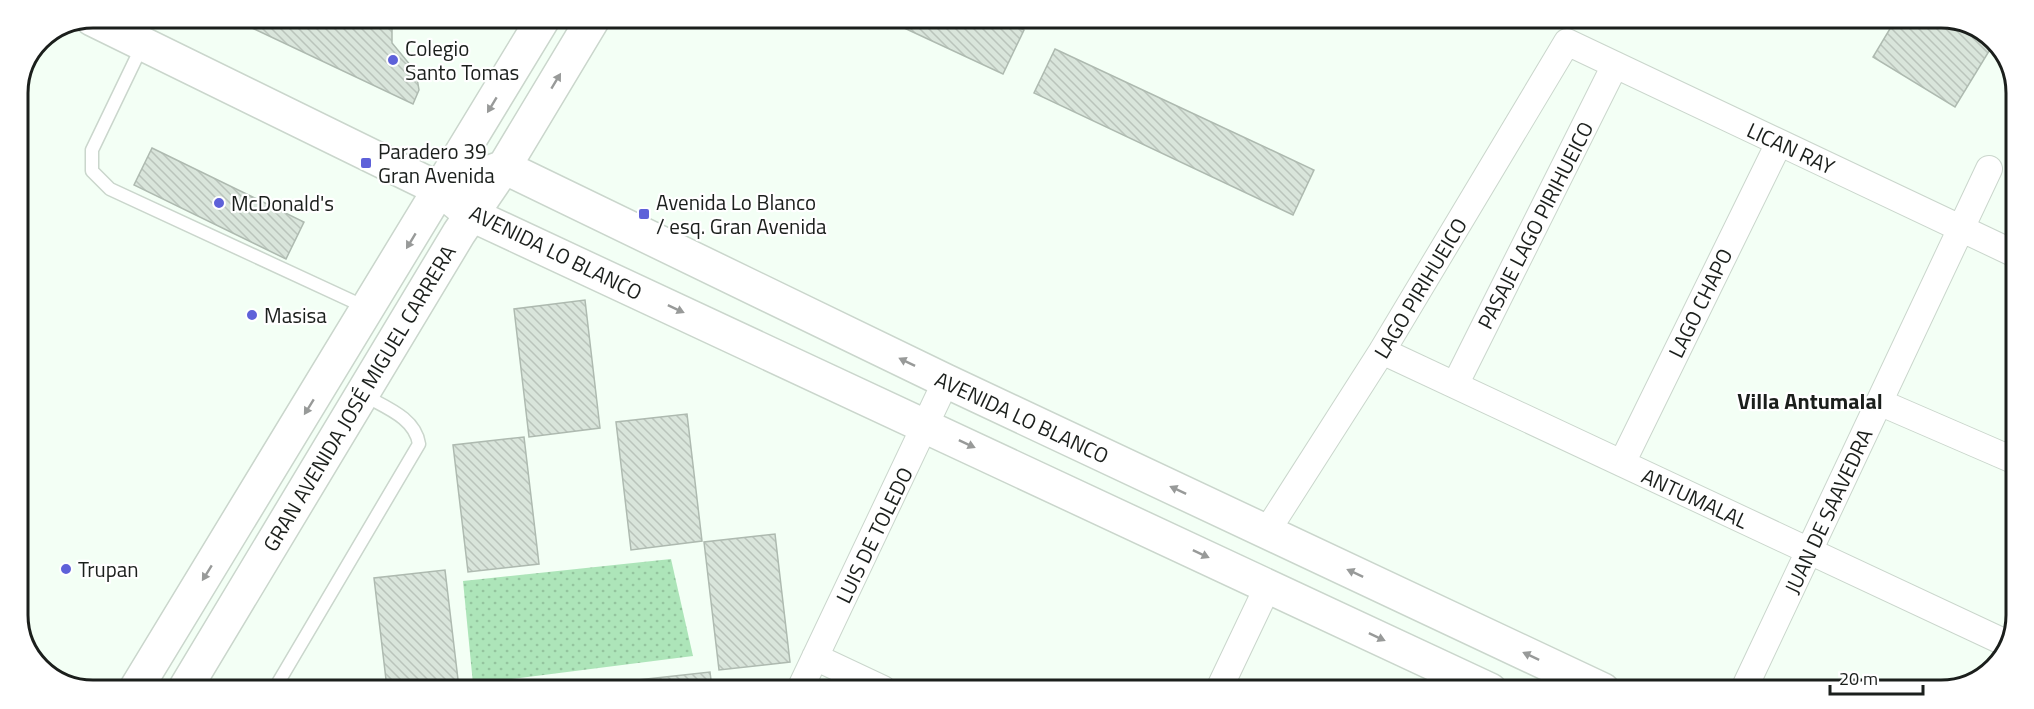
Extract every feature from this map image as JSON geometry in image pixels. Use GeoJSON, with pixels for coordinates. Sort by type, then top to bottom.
{"type":"FeatureCollection","features":[{"type":"Feature","properties":{"kind":"main road","name":"AVENIDA LO BLANCO"},"geometry":{"type":"LineString","coordinates":[[110,28],[441,190],[470,214],[1471,681]]}},
{"type":"Feature","properties":{"kind":"main road","name":"GRAN AVENIDA JOSÉ MIGUEL CARRERA"},"geometry":{"type":"LineString","coordinates":[[141,681],[369,309],[538,28]]}},
{"type":"Feature","properties":{"kind":"main road","name":"GRAN AVENIDA JOSÉ MIGUEL CARRERA"},"geometry":{"type":"LineString","coordinates":[[190,681],[470,214],[504,167],[588,28]]}},
{"type":"Feature","properties":{"kind":"main road","name":"AVENIDA LO BLANCO"},"geometry":{"type":"LineString","coordinates":[[441,190],[504,167],[946,381],[1584,681]]}},
{"type":"Feature","properties":{"kind":"street","name":"LICAN RAY"},"geometry":{"type":"LineString","coordinates":[[1567,42],[2005,250]]}},
{"type":"Feature","properties":{"kind":"street","name":"LAGO PIRIHUEICO"},"geometry":{"type":"LineString","coordinates":[[1267,531],[1382,351],[1567,42]]}},
{"type":"Feature","properties":{"kind":"street","name":"PASAJE LAGO PIRIHUEICO"},"geometry":{"type":"LineString","coordinates":[[1455,385],[1615,65]]}},
{"type":"Feature","properties":{"kind":"street","name":"LAGO CHAPO"},"geometry":{"type":"LineString","coordinates":[[1622,463],[1779,143]]}},
{"type":"Feature","properties":{"kind":"street","name":"JUAN DE SAAVEDRA"},"geometry":{"type":"LineString","coordinates":[[1748,681],[1989,169]]}},
{"type":"Feature","properties":{"kind":"street","name":"ANTUMALAL"},"geometry":{"type":"LineString","coordinates":[[1382,351],[2000,640]]}},
{"type":"Feature","properties":{"kind":"street","name":"LUIS DE TOLEDO"},"geometry":{"type":"LineString","coordinates":[[804,681],[946,381]]}},
{"type":"Feature","properties":{"kind":"street"},"geometry":{"type":"LineString","coordinates":[[1879,402],[2006,457]]}},
{"type":"Feature","properties":{"kind":"street"},"geometry":{"type":"LineString","coordinates":[[1223,681],[1268,585]]}},
{"type":"Feature","properties":{"kind":"street"},"geometry":{"type":"LineString","coordinates":[[816,657],[866,681]]}},
{"type":"Feature","properties":{"kind":"lane"},"geometry":{"type":"LineString","coordinates":[[143,44],[92,150],[92,171],[110,189],[369,309]]}},
{"type":"Feature","properties":{"kind":"lane"},"geometry":{"type":"LineString","coordinates":[[279,681],[419,444],[417,432],[409,422],[362,394]]}},
{"type":"Feature","properties":{"kind":"green space"},"geometry":{"type":"Polygon","coordinates":[[[671,559],[693,656],[497,681],[473,681],[463,581],[671,559]]]}},
{"type":"Feature","properties":{"kind":"building"},"geometry":{"type":"Polygon","coordinates":[[[252,28],[392,28],[392,43],[416,72],[419,90],[413,104],[252,28]]]}},
{"type":"Feature","properties":{"kind":"building"},"geometry":{"type":"Polygon","coordinates":[[[904,28],[1020,28],[1024,30],[1003,74],[904,28]]]}},
{"type":"Feature","properties":{"kind":"building"},"geometry":{"type":"Polygon","coordinates":[[[1890,28],[1949,29],[1977,39],[1989,51],[1955,107],[1873,57],[1890,28]]]}},
{"type":"Feature","properties":{"kind":"building"},"geometry":{"type":"Polygon","coordinates":[[[1055,49],[1314,170],[1293,215],[1034,93],[1055,49]]]}},
{"type":"Feature","properties":{"kind":"building","name":"McDonald's"},"geometry":{"type":"Polygon","coordinates":[[[152,148],[304,222],[286,259],[134,185],[152,148]]]}},
{"type":"Feature","properties":{"kind":"building"},"geometry":{"type":"Polygon","coordinates":[[[585,300],[600,428],[529,437],[514,309],[585,300]]]}},
{"type":"Feature","properties":{"kind":"building"},"geometry":{"type":"Polygon","coordinates":[[[687,414],[702,541],[631,550],[616,422],[687,414]]]}},
{"type":"Feature","properties":{"kind":"building"},"geometry":{"type":"Polygon","coordinates":[[[524,437],[539,564],[468,572],[453,445],[524,437]]]}},
{"type":"Feature","properties":{"kind":"building"},"geometry":{"type":"Polygon","coordinates":[[[775,534],[790,662],[719,670],[704,542],[775,534]]]}},
{"type":"Feature","properties":{"kind":"building"},"geometry":{"type":"Polygon","coordinates":[[[445,570],[458,681],[386,681],[374,578],[445,570]]]}},
{"type":"Feature","properties":{"kind":"building"},"geometry":{"type":"Polygon","coordinates":[[[710,672],[711,681],[638,681],[710,672]]]}},
{"type":"Feature","properties":{"kind":"place","name":"Colegio Santo Tomas"},"geometry":{"type":"Point","coordinates":[393,60]}},
{"type":"Feature","properties":{"kind":"place","name":"Paradero 39 Gran Avenida"},"geometry":{"type":"Point","coordinates":[366,163]}},
{"type":"Feature","properties":{"kind":"place","name":"McDonald's"},"geometry":{"type":"Point","coordinates":[219,203]}},
{"type":"Feature","properties":{"kind":"place","name":"Avenida Lo Blanco / esq. Gran Avenida"},"geometry":{"type":"Point","coordinates":[644,214]}},
{"type":"Feature","properties":{"kind":"place","name":"Masisa"},"geometry":{"type":"Point","coordinates":[252,315]}},
{"type":"Feature","properties":{"kind":"place","name":"Trupan"},"geometry":{"type":"Point","coordinates":[66,569]}},
{"type":"Feature","properties":{"kind":"district","name":"Villa Antumalal"},"geometry":{"type":"Point","coordinates":[1810,401]}}]}
